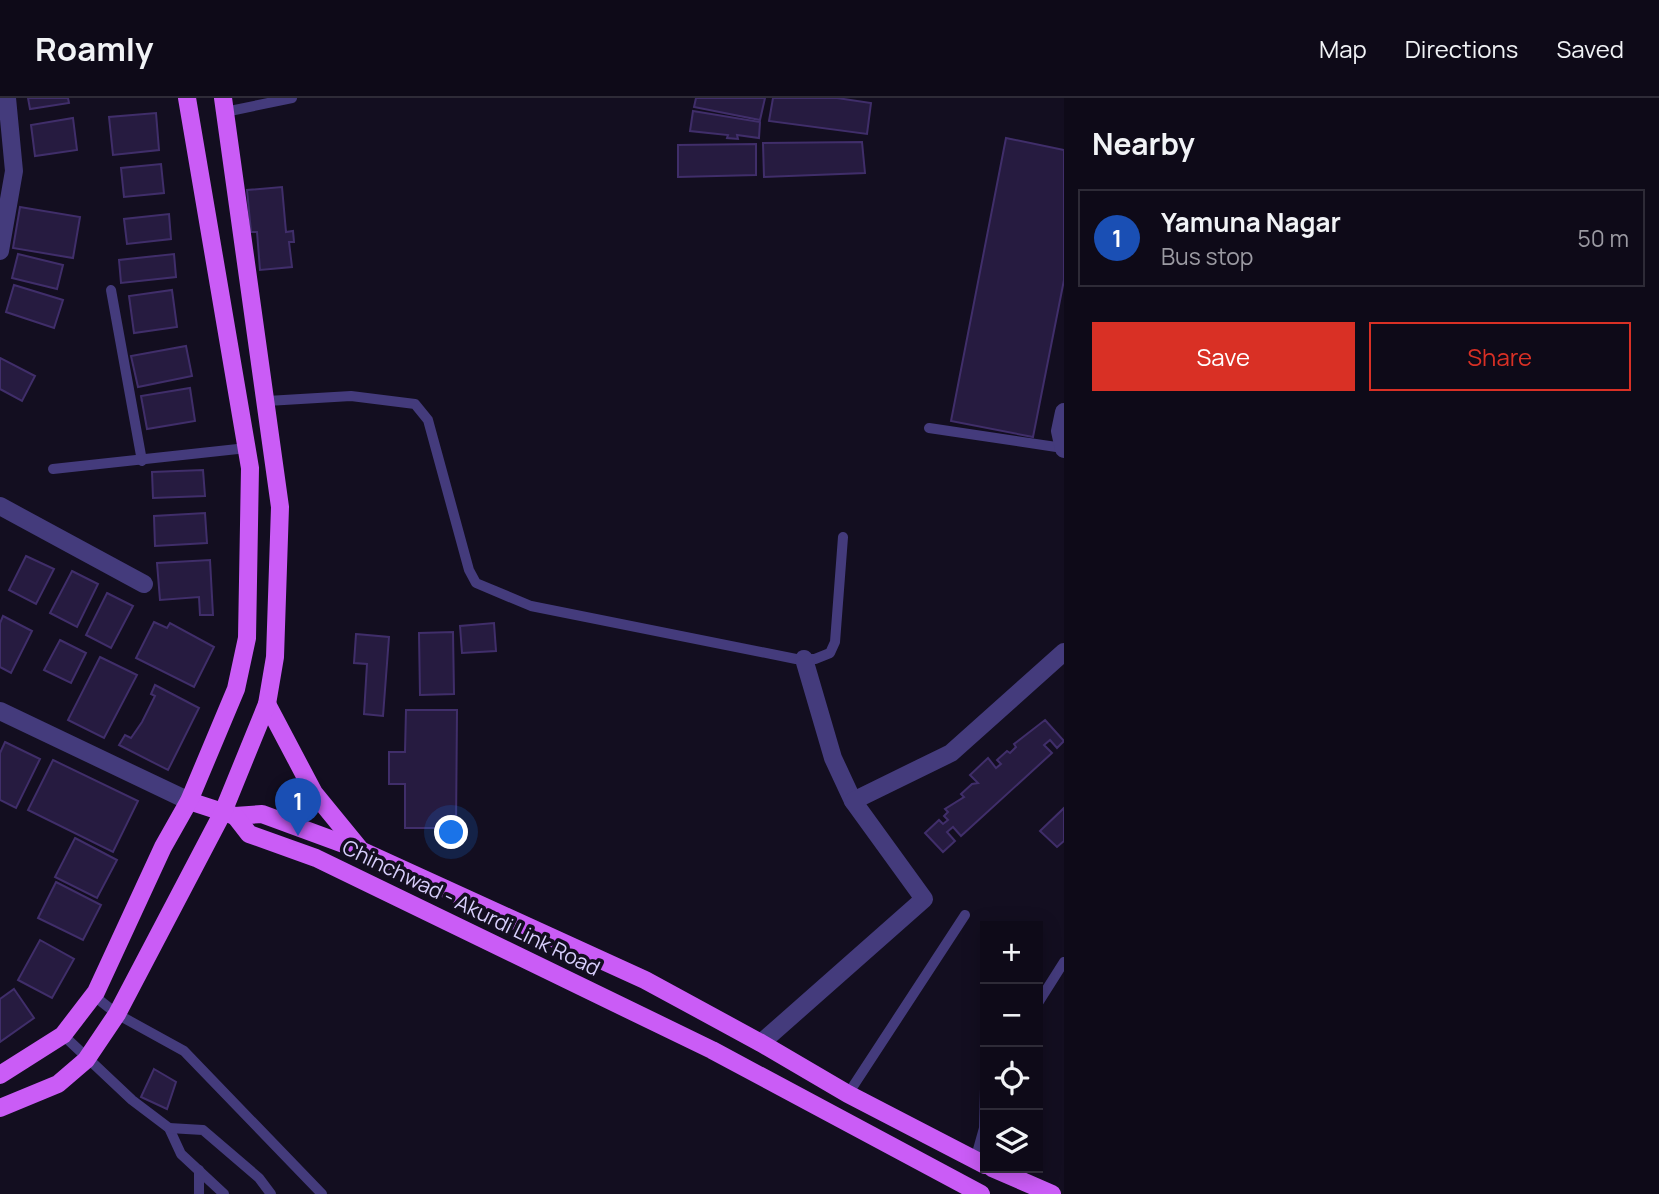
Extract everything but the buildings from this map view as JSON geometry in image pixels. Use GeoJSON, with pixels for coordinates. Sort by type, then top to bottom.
{"type":"FeatureCollection","features":[{"type":"Feature","properties":{"kind":"main road"},"geometry":{"type":"LineString","coordinates":[[0,1075],[64,1035],[93,995],[163,847],[189,801],[236,688],[247,638],[250,468],[187,98]]}},
{"type":"Feature","properties":{"kind":"main road"},"geometry":{"type":"LineString","coordinates":[[0,1108],[58,1084],[86,1060],[117,1014],[229,814],[267,704],[275,657],[280,508],[224,105]]}},
{"type":"Feature","properties":{"kind":"main road"},"geometry":{"type":"LineString","coordinates":[[267,704],[314,793],[360,850]]}},
{"type":"Feature","properties":{"kind":"main road"},"geometry":{"type":"LineString","coordinates":[[189,801],[229,814]]}},
{"type":"Feature","properties":{"kind":"main road","name":"Chinchwad - Akurdi Link Road"},"geometry":{"type":"LineString","coordinates":[[229,814],[262,814],[360,850],[645,980],[848,1094],[980,1162]]}},
{"type":"Feature","properties":{"kind":"main road","name":"Chinchwad - Akurdi Link Road"},"geometry":{"type":"LineString","coordinates":[[229,814],[249,834],[316,858],[712,1050],[981,1194]]}},
{"type":"Feature","properties":{"kind":"main road","name":"Chinchwad - Akurdi Link Road"},"geometry":{"type":"LineString","coordinates":[[1004,1173],[1052,1194]]}},
{"type":"Feature","properties":{"kind":"street"},"geometry":{"type":"LineString","coordinates":[[0,251],[13,171],[8,98]]}},
{"type":"Feature","properties":{"kind":"street"},"geometry":{"type":"LineString","coordinates":[[1063,449],[1060,431],[1064,412]]}},
{"type":"Feature","properties":{"kind":"street"},"geometry":{"type":"LineString","coordinates":[[0,506],[144,584]]}},
{"type":"Feature","properties":{"kind":"street"},"geometry":{"type":"LineString","coordinates":[[853,801],[951,753],[1064,652]]}},
{"type":"Feature","properties":{"kind":"street"},"geometry":{"type":"LineString","coordinates":[[761,1043],[923,899],[853,801],[833,758],[804,659]]}},
{"type":"Feature","properties":{"kind":"street"},"geometry":{"type":"LineString","coordinates":[[0,711],[189,801]]}},
{"type":"Feature","properties":{"kind":"lane"},"geometry":{"type":"LineString","coordinates":[[224,105],[292,98]]}},
{"type":"Feature","properties":{"kind":"lane"},"geometry":{"type":"LineString","coordinates":[[111,290],[142,461]]}},
{"type":"Feature","properties":{"kind":"lane"},"geometry":{"type":"LineString","coordinates":[[267,401],[351,396],[415,404],[428,420],[469,570],[476,583],[531,606],[815,659],[830,653],[835,642],[844,537]]}},
{"type":"Feature","properties":{"kind":"lane"},"geometry":{"type":"LineString","coordinates":[[929,428],[1063,449]]}},
{"type":"Feature","properties":{"kind":"lane"},"geometry":{"type":"LineString","coordinates":[[53,470],[247,448]]}},
{"type":"Feature","properties":{"kind":"lane"},"geometry":{"type":"LineString","coordinates":[[848,1094],[965,915]]}},
{"type":"Feature","properties":{"kind":"lane"},"geometry":{"type":"LineString","coordinates":[[1043,995],[1064,962]]}},
{"type":"Feature","properties":{"kind":"lane"},"geometry":{"type":"LineString","coordinates":[[93,995],[117,1014],[184,1051],[323,1194]]}},
{"type":"Feature","properties":{"kind":"lane"},"geometry":{"type":"LineString","coordinates":[[64,1035],[86,1060],[169,1128],[181,1154],[224,1194]]}},
{"type":"Feature","properties":{"kind":"lane"},"geometry":{"type":"LineString","coordinates":[[169,1128],[203,1130],[258,1178],[271,1194]]}},
{"type":"Feature","properties":{"kind":"lane"},"geometry":{"type":"LineString","coordinates":[[199,1170],[199,1194]]}},
{"type":"Feature","properties":{"kind":"place","name":"Yamuna Nagar"},"geometry":{"type":"Point","coordinates":[298,836]}}]}
